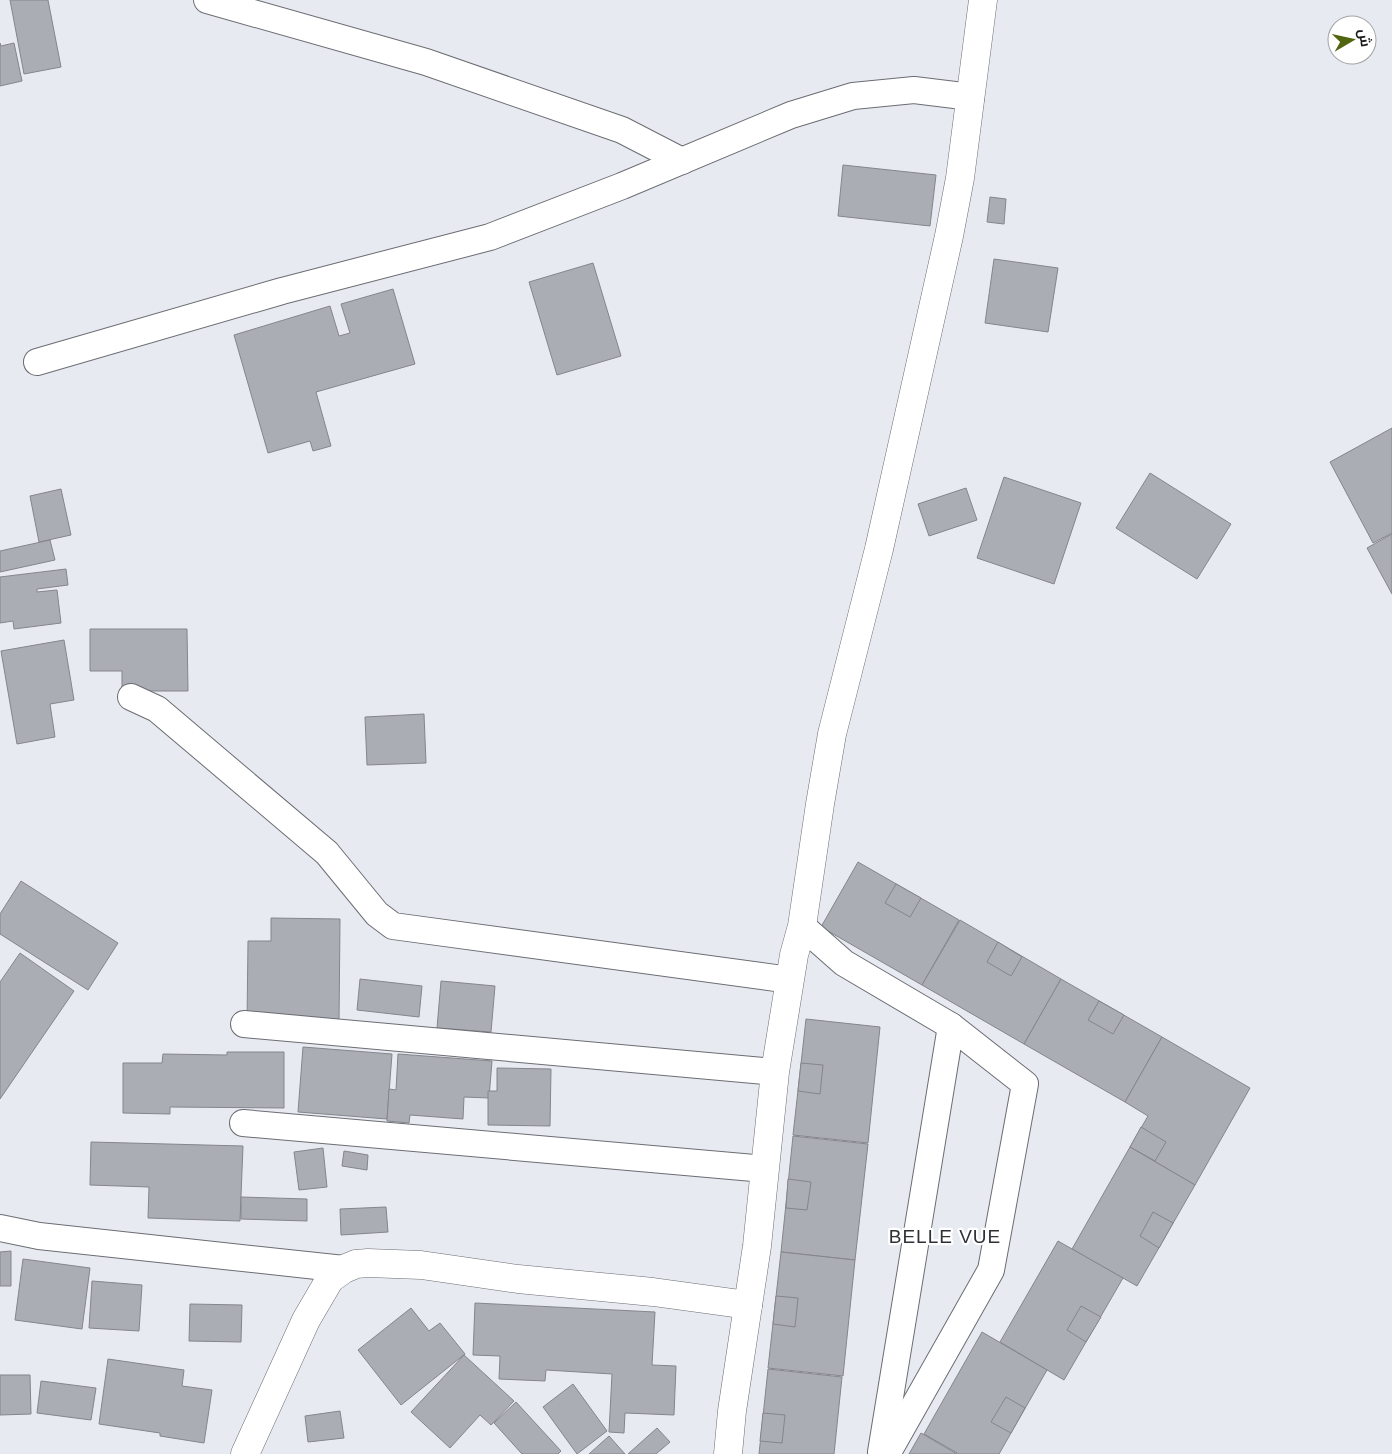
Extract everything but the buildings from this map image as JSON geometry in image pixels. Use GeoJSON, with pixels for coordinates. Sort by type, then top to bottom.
{"type":"FeatureCollection","features":[{"type":"Feature","properties":{"kind":"main road"},"geometry":{"type":"LineString","coordinates":[[728,1454],[732,1411],[757,1246],[775,1072],[794,955],[802,926],[832,734],[876,558],[928,336],[949,236],[960,178],[983,0]]}},
{"type":"Feature","properties":{"kind":"main road"},"geometry":{"type":"LineString","coordinates":[[246,1454],[306,1320],[330,1278],[356,1264],[421,1265],[518,1279],[653,1292],[748,1305]]}},
{"type":"Feature","properties":{"kind":"street"},"geometry":{"type":"LineString","coordinates":[[207,0],[426,62],[622,130],[682,161]]}},
{"type":"Feature","properties":{"kind":"street"},"geometry":{"type":"LineString","coordinates":[[37,362],[282,291],[490,237],[682,161],[791,115],[853,96],[914,90],[971,97]]}},
{"type":"Feature","properties":{"kind":"street"},"geometry":{"type":"LineString","coordinates":[[131,697],[157,708],[327,854],[377,914],[393,926],[790,980]]}},
{"type":"Feature","properties":{"kind":"street"},"geometry":{"type":"LineString","coordinates":[[802,926],[844,963],[951,1026],[1025,1084],[991,1270],[887,1454]]}},
{"type":"Feature","properties":{"kind":"street"},"geometry":{"type":"LineString","coordinates":[[244,1024],[775,1072]]}},
{"type":"Feature","properties":{"kind":"street"},"geometry":{"type":"LineString","coordinates":[[880,1454],[951,1026]]}},
{"type":"Feature","properties":{"kind":"street"},"geometry":{"type":"LineString","coordinates":[[243,1123],[765,1169]]}},
{"type":"Feature","properties":{"kind":"street"},"geometry":{"type":"LineString","coordinates":[[0,1228],[39,1236],[344,1269]]}},
{"type":"Feature","properties":{"kind":"district","name":"BELLE VUE"},"geometry":{"type":"Point","coordinates":[945,1236]}}]}
